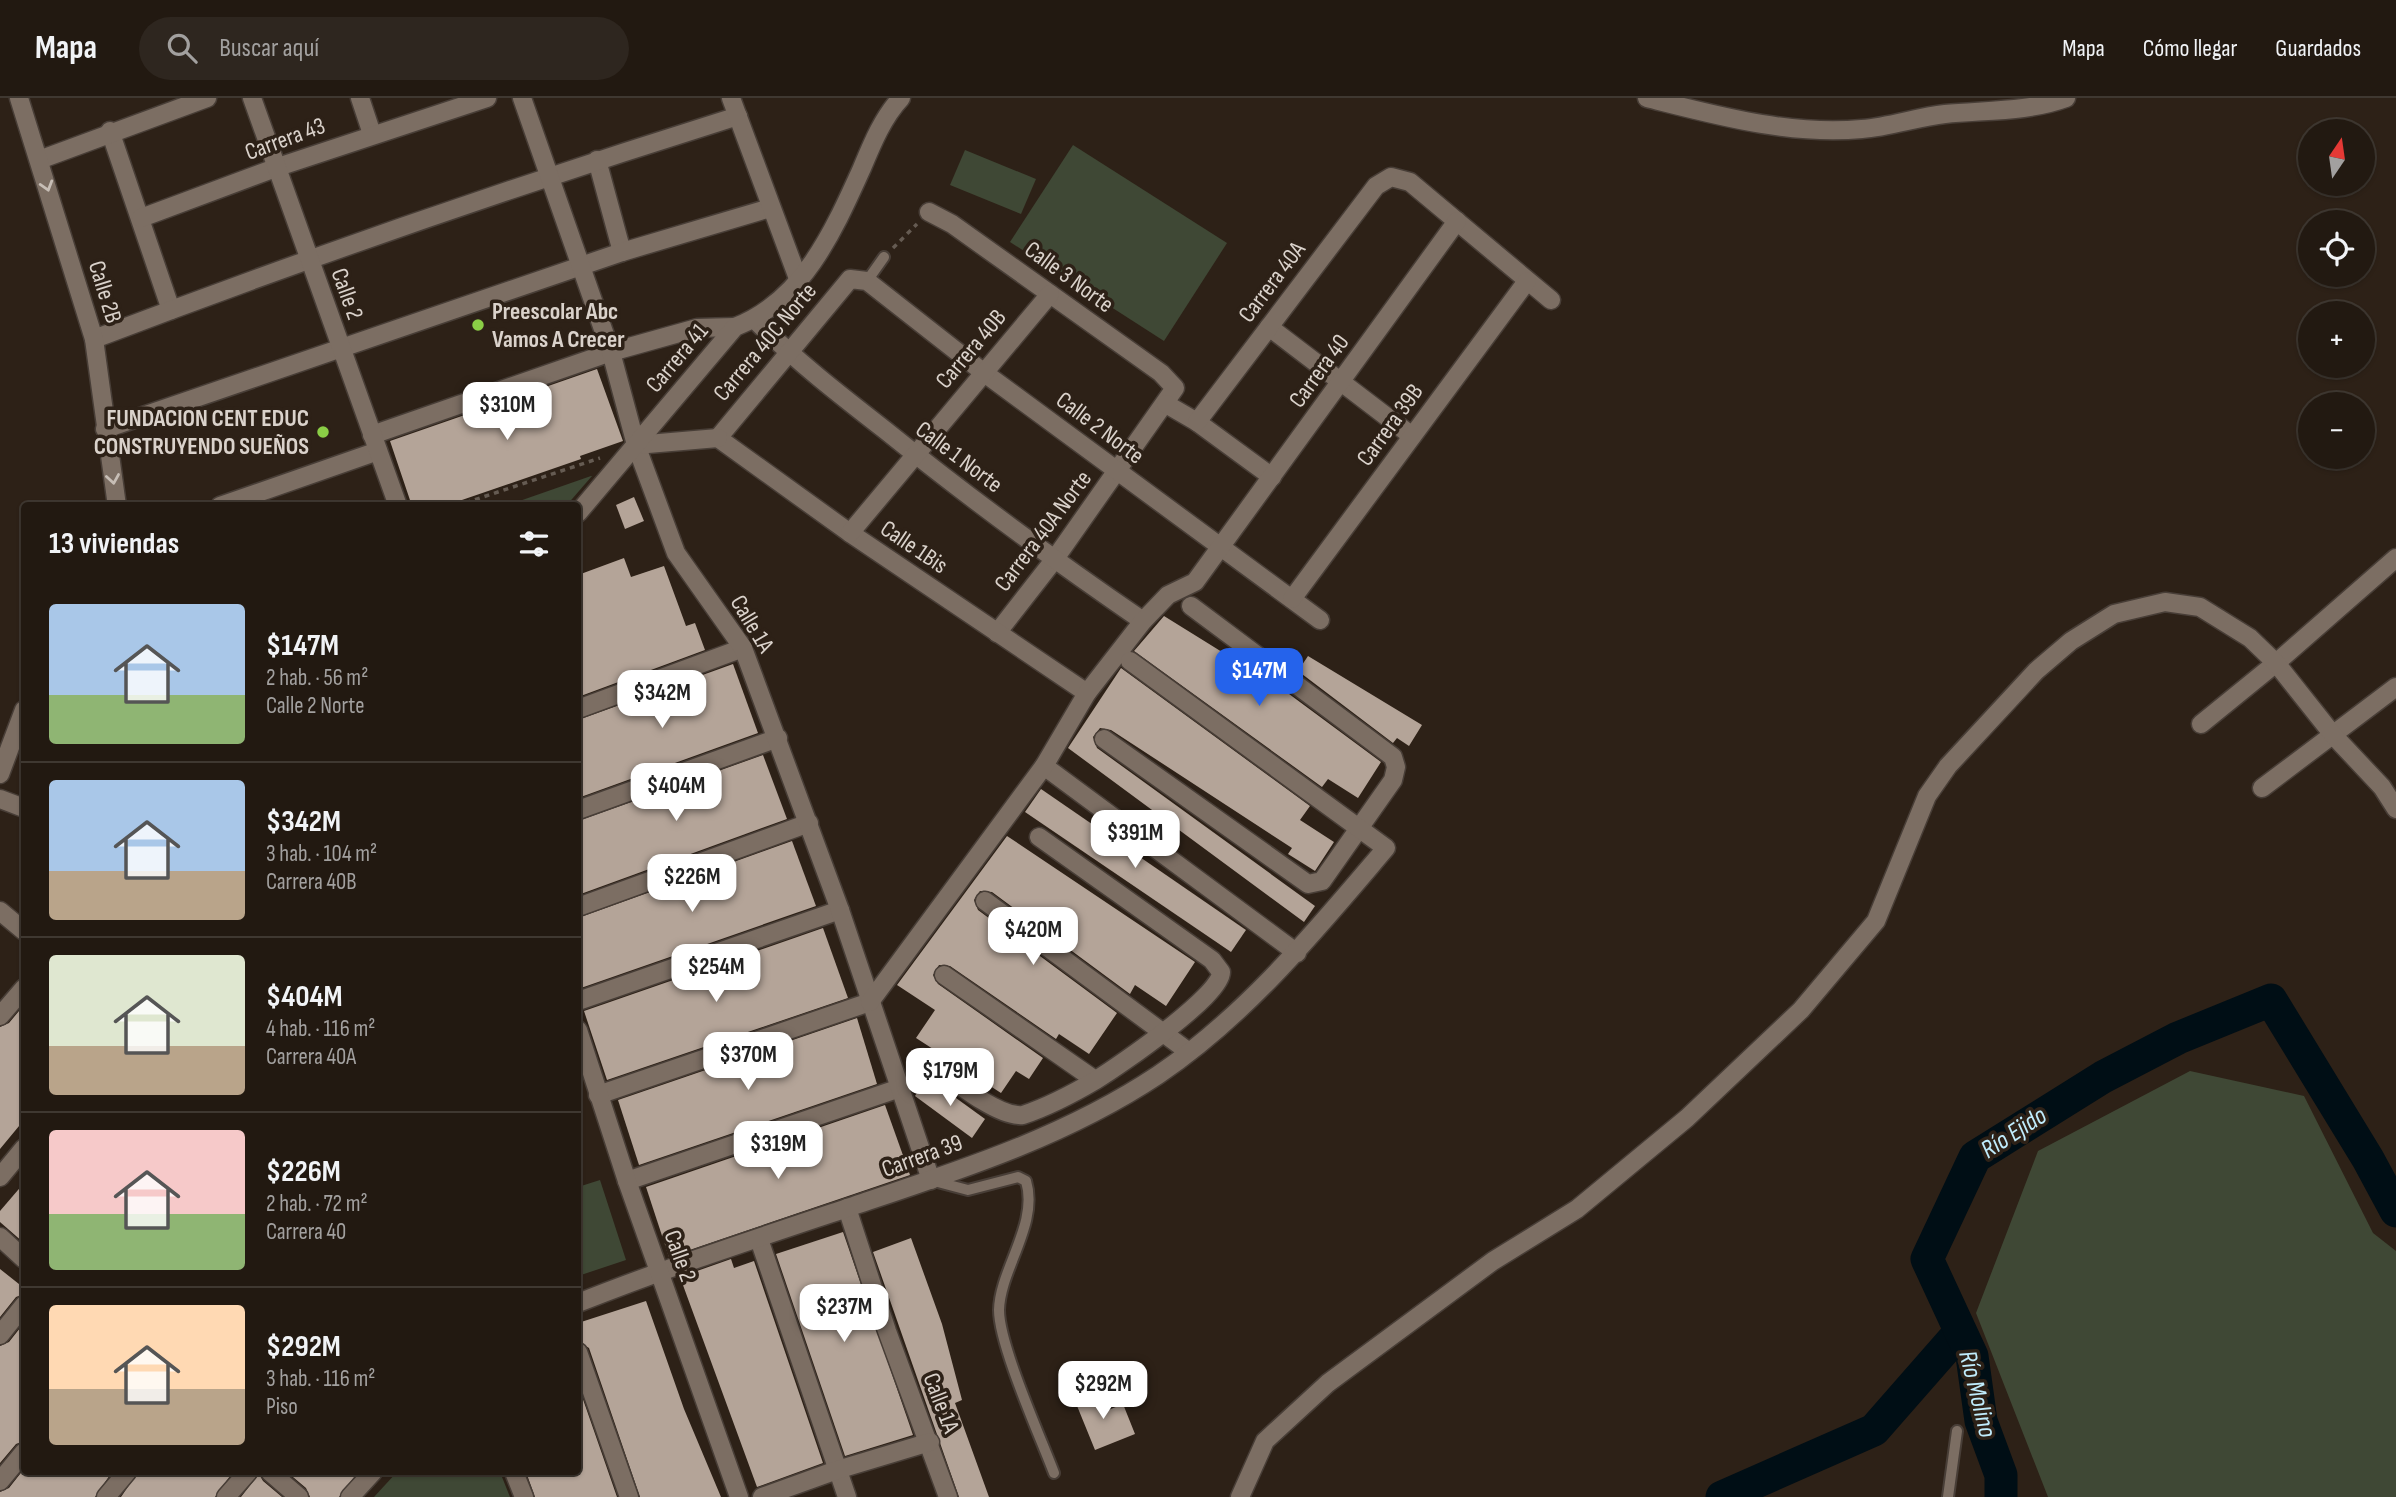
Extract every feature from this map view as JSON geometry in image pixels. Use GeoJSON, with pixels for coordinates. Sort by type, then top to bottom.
{"type":"FeatureCollection","features":[{"type":"Feature","properties":{"kind":"street","name":"Calle 2B"},"geometry":{"type":"LineString","coordinates":[[19,98],[94,339],[116,502]]}},
{"type":"Feature","properties":{"kind":"street"},"geometry":{"type":"LineString","coordinates":[[39,160],[110,131],[207,98]]}},
{"type":"Feature","properties":{"kind":"street","name":"Calle 2"},"geometry":{"type":"LineString","coordinates":[[252,98],[397,502]]}},
{"type":"Feature","properties":{"kind":"street"},"geometry":{"type":"LineString","coordinates":[[360,98],[372,134]]}},
{"type":"Feature","properties":{"kind":"street","name":"Carrera 43"},"geometry":{"type":"LineString","coordinates":[[141,218],[458,102],[487,98]]}},
{"type":"Feature","properties":{"kind":"street","name":"Calle 1A"},"geometry":{"type":"LineString","coordinates":[[522,98],[547,177],[611,352],[636,445],[676,553],[743,648],[840,910],[931,1180]]}},
{"type":"Feature","properties":{"kind":"street"},"geometry":{"type":"LineString","coordinates":[[731,98],[799,281]]}},
{"type":"Feature","properties":{"kind":"street","name":"Carrera 41"},"geometry":{"type":"LineString","coordinates":[[581,509],[735,327],[755,320],[778,303],[799,281],[836,228],[873,143],[892,107],[901,98]]}},
{"type":"Feature","properties":{"kind":"street"},"geometry":{"type":"LineString","coordinates":[[1647,98],[1704,113],[1826,131],[1864,129],[1934,115],[2042,107],[2066,98]]}},
{"type":"Feature","properties":{"kind":"street"},"geometry":{"type":"LineString","coordinates":[[94,339],[309,259],[597,160],[738,116]]}},
{"type":"Feature","properties":{"kind":"street"},"geometry":{"type":"LineString","coordinates":[[110,131],[171,310]]}},
{"type":"Feature","properties":{"kind":"street"},"geometry":{"type":"LineString","coordinates":[[597,160],[622,252]]}},
{"type":"Feature","properties":{"kind":"street","name":"Carrera 40A"},"geometry":{"type":"LineString","coordinates":[[1197,422],[1376,186],[1391,177],[1410,182],[1457,221]]}},
{"type":"Feature","properties":{"kind":"street"},"geometry":{"type":"LineString","coordinates":[[105,429],[622,252],[770,208]]}},
{"type":"Feature","properties":{"kind":"street","name":"Calle 3 Norte"},"geometry":{"type":"LineString","coordinates":[[929,212],[953,224],[1161,373],[1170,396],[1197,422],[1272,477]]}},
{"type":"Feature","properties":{"kind":"street"},"geometry":{"type":"LineString","coordinates":[[1457,221],[1551,300]]}},
{"type":"Feature","properties":{"kind":"street","name":"Carrera 40"},"geometry":{"type":"LineString","coordinates":[[1143,621],[1168,595],[1195,582],[1457,221]]}},
{"type":"Feature","properties":{"kind":"street","name":"Carrera 40C Norte"},"geometry":{"type":"LineString","coordinates":[[718,438],[787,352],[858,280]]}},
{"type":"Feature","properties":{"kind":"street","name":"Calle 2 Norte"},"geometry":{"type":"LineString","coordinates":[[858,280],[1320,620]]}},
{"type":"Feature","properties":{"kind":"street","name":"Carrera 39B"},"geometry":{"type":"LineString","coordinates":[[1292,599],[1527,281]]}},
{"type":"Feature","properties":{"kind":"street","name":"Carrera 40B"},"geometry":{"type":"LineString","coordinates":[[850,533],[1050,293]]}},
{"type":"Feature","properties":{"kind":"street","name":"Calle 1 Norte"},"geometry":{"type":"LineString","coordinates":[[755,320],[787,352],[915,455],[1054,560],[1143,621]]}},
{"type":"Feature","properties":{"kind":"street"},"geometry":{"type":"LineString","coordinates":[[248,501],[375,443],[611,352],[697,328],[735,327]]}},
{"type":"Feature","properties":{"kind":"street"},"geometry":{"type":"LineString","coordinates":[[1269,327],[1412,436]]}},
{"type":"Feature","properties":{"kind":"street","name":"Carrera 40A Norte"},"geometry":{"type":"LineString","coordinates":[[997,633],[1054,560],[1170,396]]}},
{"type":"Feature","properties":{"kind":"street"},"geometry":{"type":"LineString","coordinates":[[636,445],[718,438]]}},
{"type":"Feature","properties":{"kind":"street","name":"Calle 1Bis"},"geometry":{"type":"LineString","coordinates":[[718,438],[850,533],[1087,693]]}},
{"type":"Feature","properties":{"kind":"street"},"geometry":{"type":"LineString","coordinates":[[2201,724],[2276,663],[2396,558]]}},
{"type":"Feature","properties":{"kind":"street"},"geometry":{"type":"LineString","coordinates":[[1240,1497],[1265,1441],[1328,1383],[1493,1261],[1577,1209],[1686,1118],[1801,1010],[1876,921],[1901,864],[1916,820],[1934,786],[2036,671],[2071,641],[2114,614],[2165,602],[2200,607],[2250,638],[2276,663],[2334,736],[2389,784],[2396,809]]}},
{"type":"Feature","properties":{"kind":"street"},"geometry":{"type":"LineString","coordinates":[[1104,739],[1308,884],[1322,881],[1393,780],[1396,767],[1394,757],[1191,606]]}},
{"type":"Feature","properties":{"kind":"street"},"geometry":{"type":"LineString","coordinates":[[598,1095],[870,1002],[1044,766],[1087,693],[1143,621]]}},
{"type":"Feature","properties":{"kind":"street"},"geometry":{"type":"LineString","coordinates":[[581,708],[743,648]]}},
{"type":"Feature","properties":{"kind":"street"},"geometry":{"type":"LineString","coordinates":[[1130,661],[1359,828]]}},
{"type":"Feature","properties":{"kind":"street"},"geometry":{"type":"LineString","coordinates":[[2262,788],[2396,687]]}},
{"type":"Feature","properties":{"kind":"street"},"geometry":{"type":"LineString","coordinates":[[0,774],[21,718]]}},
{"type":"Feature","properties":{"kind":"street"},"geometry":{"type":"LineString","coordinates":[[581,809],[778,738]]}},
{"type":"Feature","properties":{"kind":"street"},"geometry":{"type":"LineString","coordinates":[[1044,766],[1297,953]]}},
{"type":"Feature","properties":{"kind":"street"},"geometry":{"type":"LineString","coordinates":[[0,799],[21,807]]}},
{"type":"Feature","properties":{"kind":"street"},"geometry":{"type":"LineString","coordinates":[[581,905],[809,823]]}},
{"type":"Feature","properties":{"kind":"street","name":"Carrera 39"},"geometry":{"type":"LineString","coordinates":[[581,1303],[660,1272],[931,1180],[1060,1130],[1093,1114],[1189,1052],[1297,953],[1386,848],[1359,828]]}},
{"type":"Feature","properties":{"kind":"street"},"geometry":{"type":"LineString","coordinates":[[923,1058],[1012,1116],[1032,1112],[1095,1080],[1164,1031],[1217,986],[1221,978],[1219,968],[1039,837]]}},
{"type":"Feature","properties":{"kind":"street"},"geometry":{"type":"LineString","coordinates":[[985,901],[1189,1052]]}},
{"type":"Feature","properties":{"kind":"street"},"geometry":{"type":"LineString","coordinates":[[581,1000],[840,910]]}},
{"type":"Feature","properties":{"kind":"street"},"geometry":{"type":"LineString","coordinates":[[0,911],[21,928]]}},
{"type":"Feature","properties":{"kind":"street"},"geometry":{"type":"LineString","coordinates":[[944,975],[1095,1080]]}},
{"type":"Feature","properties":{"kind":"street"},"geometry":{"type":"LineString","coordinates":[[0,1016],[21,992]]}},
{"type":"Feature","properties":{"kind":"street","name":"Calle 2"},"geometry":{"type":"LineString","coordinates":[[581,1040],[627,1181],[739,1497]]}},
{"type":"Feature","properties":{"kind":"street"},"geometry":{"type":"LineString","coordinates":[[627,1181],[900,1088]]}},
{"type":"Feature","properties":{"kind":"street"},"geometry":{"type":"LineString","coordinates":[[0,1177],[21,1152]]}},
{"type":"Feature","properties":{"kind":"street","name":"Calle 1A"},"geometry":{"type":"LineString","coordinates":[[847,1208],[887,1331],[948,1497]]}},
{"type":"Feature","properties":{"kind":"street"},"geometry":{"type":"LineString","coordinates":[[0,1237],[21,1256]]}},
{"type":"Feature","properties":{"kind":"street"},"geometry":{"type":"LineString","coordinates":[[759,1239],[847,1497]]}},
{"type":"Feature","properties":{"kind":"street"},"geometry":{"type":"LineString","coordinates":[[0,1335],[21,1309]]}},
{"type":"Feature","properties":{"kind":"street"},"geometry":{"type":"LineString","coordinates":[[581,1361],[629,1497]]}},
{"type":"Feature","properties":{"kind":"street"},"geometry":{"type":"LineString","coordinates":[[762,1497],[837,1470],[930,1442]]}},
{"type":"Feature","properties":{"kind":"street"},"geometry":{"type":"LineString","coordinates":[[0,1481],[21,1456]]}},
{"type":"Feature","properties":{"kind":"street"},"geometry":{"type":"LineString","coordinates":[[106,1497],[124,1475]]}},
{"type":"Feature","properties":{"kind":"street"},"geometry":{"type":"LineString","coordinates":[[226,1497],[244,1475]]}},
{"type":"Feature","properties":{"kind":"street"},"geometry":{"type":"LineString","coordinates":[[273,1475],[299,1497]]}},
{"type":"Feature","properties":{"kind":"street"},"geometry":{"type":"LineString","coordinates":[[350,1497],[370,1475]]}},
{"type":"Feature","properties":{"kind":"street"},"geometry":{"type":"LineString","coordinates":[[515,1475],[524,1497]]}},
{"type":"Feature","properties":{"kind":"lane","name":"Carrera 40C Norte"},"geometry":{"type":"LineString","coordinates":[[858,280],[884,257]]}},
{"type":"Feature","properties":{"kind":"lane"},"geometry":{"type":"LineString","coordinates":[[931,1180],[968,1190],[1018,1177],[1026,1181],[1029,1190],[1021,1243],[1000,1294],[999,1314],[1009,1352],[1054,1473]]}},
{"type":"Feature","properties":{"kind":"lane"},"geometry":{"type":"LineString","coordinates":[[1948,1497],[1956,1432]]}},
{"type":"Feature","properties":{"kind":"path"},"geometry":{"type":"LineString","coordinates":[[884,257],[929,212]]}},
{"type":"Feature","properties":{"kind":"path"},"geometry":{"type":"LineString","coordinates":[[468,502],[603,457]]}},
{"type":"Feature","properties":{"kind":"green space"},"geometry":{"type":"Polygon","coordinates":[[[1073,145],[1227,243],[1164,341],[1010,242],[1073,145]]]}},
{"type":"Feature","properties":{"kind":"green space"},"geometry":{"type":"Polygon","coordinates":[[[965,150],[1036,179],[1021,214],[950,185],[965,150]]]}},
{"type":"Feature","properties":{"kind":"green space"},"geometry":{"type":"Polygon","coordinates":[[[591,476],[569,502],[516,502],[591,476]]]}},
{"type":"Feature","properties":{"kind":"green space"},"geometry":{"type":"Polygon","coordinates":[[[2190,1071],[2304,1096],[2373,1233],[2396,1251],[2396,1497],[2048,1497],[1976,1313],[2038,1151],[2190,1071]]]}},
{"type":"Feature","properties":{"kind":"green space"},"geometry":{"type":"Polygon","coordinates":[[[600,1180],[626,1260],[581,1275],[581,1186],[600,1180]]]}},
{"type":"Feature","properties":{"kind":"green space"},"geometry":{"type":"Polygon","coordinates":[[[394,1475],[501,1475],[510,1497],[374,1497],[394,1475]]]}},
{"type":"Feature","properties":{"kind":"building"},"geometry":{"type":"Polygon","coordinates":[[[597,369],[623,441],[580,456],[581,459],[456,502],[411,502],[390,441],[597,369]]]}},
{"type":"Feature","properties":{"kind":"building"},"geometry":{"type":"Polygon","coordinates":[[[634,497],[644,521],[625,529],[616,505],[634,497]]]}},
{"type":"Feature","properties":{"kind":"building"},"geometry":{"type":"Polygon","coordinates":[[[624,558],[631,577],[664,566],[686,626],[695,623],[705,650],[581,696],[581,574],[624,558]]]}},
{"type":"Feature","properties":{"kind":"building"},"geometry":{"type":"Polygon","coordinates":[[[1164,616],[1285,691],[1381,762],[1358,798],[1328,779],[1322,787],[1134,651],[1164,616]]]}},
{"type":"Feature","properties":{"kind":"building"},"geometry":{"type":"Polygon","coordinates":[[[1308,656],[1422,725],[1409,746],[1397,738],[1393,743],[1298,671],[1308,656]]]}},
{"type":"Feature","properties":{"kind":"building"},"geometry":{"type":"Polygon","coordinates":[[[733,664],[758,733],[581,797],[581,719],[733,664]]]}},
{"type":"Feature","properties":{"kind":"building"},"geometry":{"type":"Polygon","coordinates":[[[1121,668],[1310,806],[1300,820],[1334,842],[1315,871],[1288,854],[1292,848],[1111,730],[1100,728],[1093,737],[1097,748],[1315,906],[1304,922],[1068,748],[1121,668]]]}},
{"type":"Feature","properties":{"kind":"building"},"geometry":{"type":"Polygon","coordinates":[[[763,755],[787,819],[581,894],[581,820],[763,755]]]}},
{"type":"Feature","properties":{"kind":"building"},"geometry":{"type":"Polygon","coordinates":[[[1041,789],[1246,930],[1231,952],[1025,812],[1041,789]]]}},
{"type":"Feature","properties":{"kind":"building"},"geometry":{"type":"Polygon","coordinates":[[[1007,836],[1195,962],[1166,1006],[1135,985],[1130,994],[992,892],[980,891],[974,900],[978,910],[1117,1013],[1089,1054],[1059,1034],[1056,1039],[950,966],[939,965],[933,975],[938,984],[1043,1058],[1029,1079],[1016,1071],[1001,1093],[916,1038],[935,1010],[897,985],[1007,836]]]}},
{"type":"Feature","properties":{"kind":"building"},"geometry":{"type":"Polygon","coordinates":[[[792,841],[816,906],[581,988],[581,917],[792,841]]]}},
{"type":"Feature","properties":{"kind":"building"},"geometry":{"type":"Polygon","coordinates":[[[823,928],[848,998],[607,1080],[584,1011],[823,928]]]}},
{"type":"Feature","properties":{"kind":"building"},"geometry":{"type":"Polygon","coordinates":[[[21,1009],[21,1124],[0,1149],[0,1027],[9,1023],[21,1009]]]}},
{"type":"Feature","properties":{"kind":"building"},"geometry":{"type":"Polygon","coordinates":[[[857,1018],[877,1084],[639,1165],[618,1100],[857,1018]]]}},
{"type":"Feature","properties":{"kind":"building"},"geometry":{"type":"Polygon","coordinates":[[[927,1077],[985,1119],[972,1138],[915,1096],[927,1077]]]}},
{"type":"Feature","properties":{"kind":"building"},"geometry":{"type":"Polygon","coordinates":[[[885,1105],[910,1175],[669,1257],[646,1187],[885,1105]]]}},
{"type":"Feature","properties":{"kind":"building"},"geometry":{"type":"Polygon","coordinates":[[[21,1186],[21,1240],[0,1222],[0,1211],[21,1186]]]}},
{"type":"Feature","properties":{"kind":"building"},"geometry":{"type":"Polygon","coordinates":[[[843,1232],[913,1435],[845,1456],[776,1254],[843,1232]]]}},
{"type":"Feature","properties":{"kind":"building"},"geometry":{"type":"Polygon","coordinates":[[[911,1238],[942,1324],[962,1400],[955,1403],[989,1497],[959,1497],[873,1252],[911,1238]]]}},
{"type":"Feature","properties":{"kind":"building"},"geometry":{"type":"Polygon","coordinates":[[[731,1259],[734,1268],[754,1261],[823,1463],[757,1487],[680,1277],[731,1259]]]}},
{"type":"Feature","properties":{"kind":"building"},"geometry":{"type":"Polygon","coordinates":[[[0,1269],[21,1286],[21,1295],[16,1297],[0,1317],[0,1269]]]}},
{"type":"Feature","properties":{"kind":"building"},"geometry":{"type":"Polygon","coordinates":[[[646,1301],[684,1409],[721,1497],[640,1497],[589,1348],[581,1343],[581,1322],[646,1301]]]}},
{"type":"Feature","properties":{"kind":"building"},"geometry":{"type":"Polygon","coordinates":[[[21,1327],[21,1442],[16,1444],[0,1463],[0,1346],[9,1342],[21,1327]]]}},
{"type":"Feature","properties":{"kind":"building"},"geometry":{"type":"Polygon","coordinates":[[[1091,1389],[1101,1413],[1123,1404],[1135,1434],[1095,1450],[1073,1396],[1091,1389]]]}},
{"type":"Feature","properties":{"kind":"building"},"geometry":{"type":"Polygon","coordinates":[[[581,1394],[617,1497],[535,1497],[527,1475],[581,1475],[581,1394]]]}},
{"type":"Feature","properties":{"kind":"building"},"geometry":{"type":"Polygon","coordinates":[[[21,1473],[21,1475],[110,1475],[95,1497],[0,1497],[0,1492],[9,1488],[21,1473]]]}},
{"type":"Feature","properties":{"kind":"building"},"geometry":{"type":"Polygon","coordinates":[[[136,1475],[231,1475],[215,1497],[121,1497],[136,1475]]]}},
{"type":"Feature","properties":{"kind":"building"},"geometry":{"type":"Polygon","coordinates":[[[260,1475],[282,1497],[241,1497],[260,1475]]]}},
{"type":"Feature","properties":{"kind":"building"},"geometry":{"type":"Polygon","coordinates":[[[291,1475],[356,1475],[339,1497],[310,1497],[306,1488],[291,1475]]]}},
{"type":"Feature","properties":{"kind":"waterway","name":"Río Ejido"},"geometry":{"type":"LineString","coordinates":[[2001,1497],[2001,1475],[1981,1421],[1972,1356],[1927,1259],[1975,1157],[2103,1077],[2178,1038],[2271,1000],[2368,1159],[2396,1211]]}},
{"type":"Feature","properties":{"kind":"waterway","name":"Río Ejido"},"geometry":{"type":"LineString","coordinates":[[1722,1497],[1874,1430],[1959,1333]]}},
{"type":"Feature","properties":{"kind":"place","name":"Preescolar Abc Vamos A Crecer"},"geometry":{"type":"Point","coordinates":[478,325]}},
{"type":"Feature","properties":{"kind":"place","name":"FUNDACION CENT EDUC CONSTRUYENDO SUEÑOS"},"geometry":{"type":"Point","coordinates":[323,432]}},
{"type":"Feature","properties":{"kind":"water label","name":"Río Molino"},"geometry":{"type":"Point","coordinates":[1977,1394]}}]}
